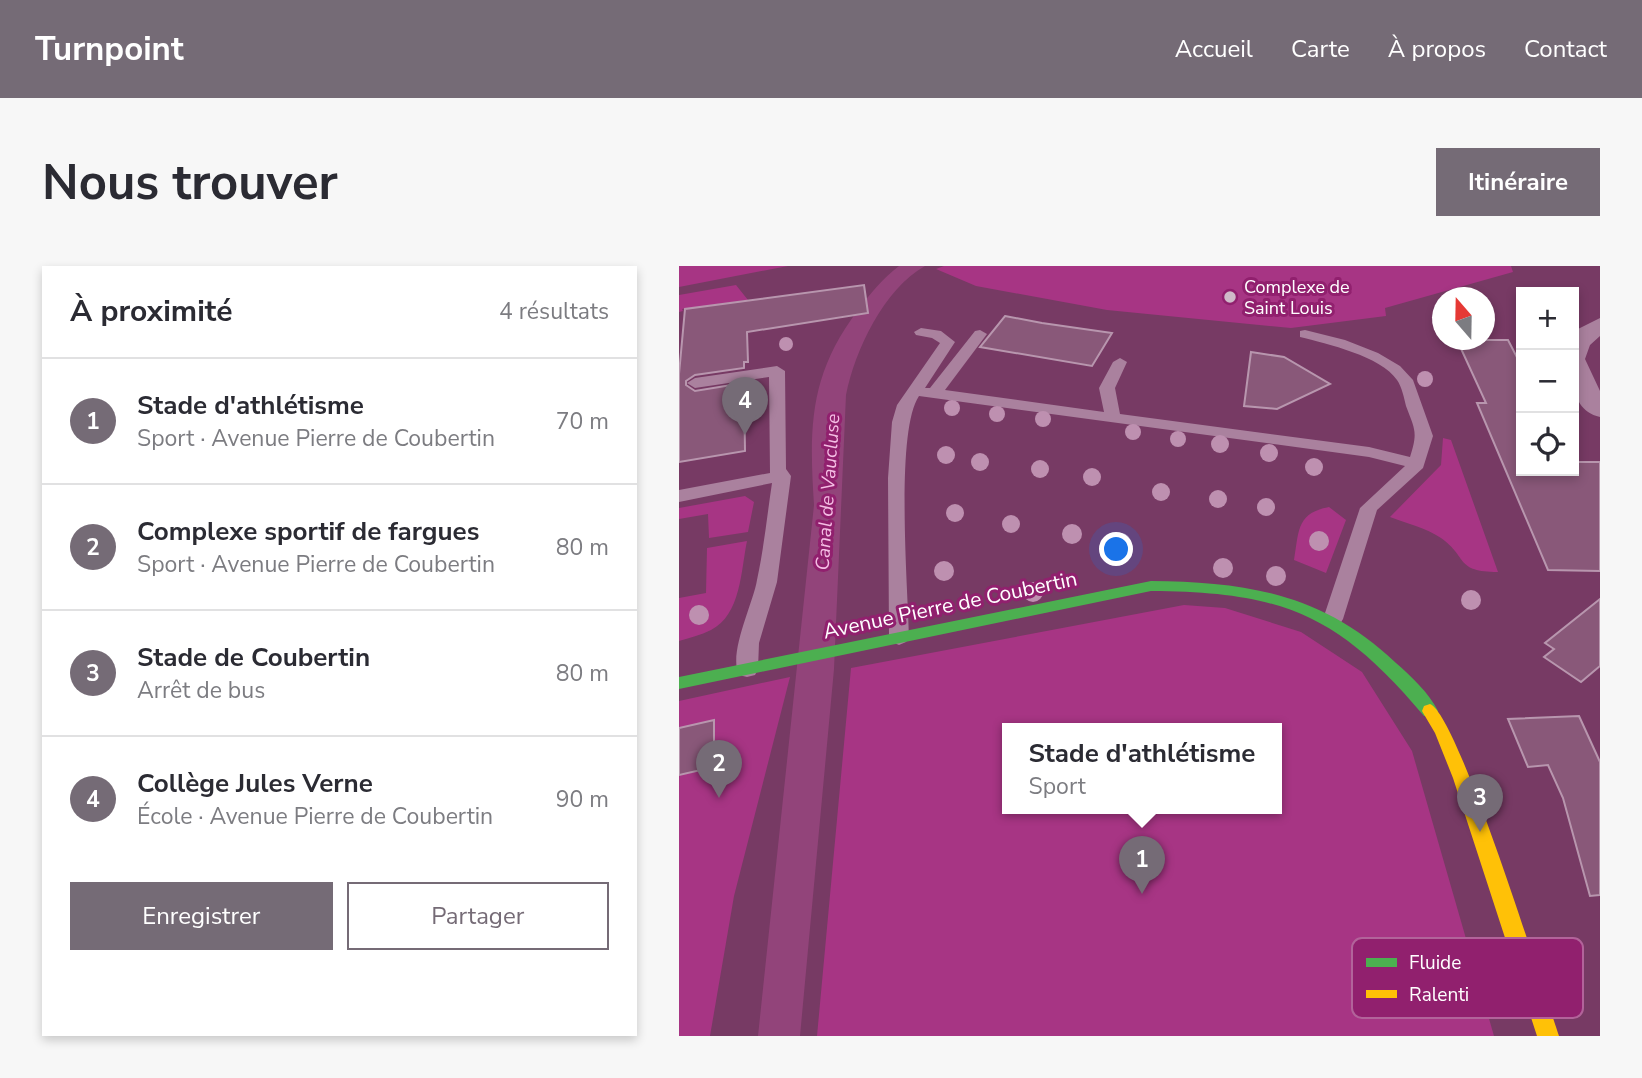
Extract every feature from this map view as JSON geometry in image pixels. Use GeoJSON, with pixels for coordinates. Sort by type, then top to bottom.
{"type":"FeatureCollection","features":[{"type":"Feature","properties":{"kind":"street"},"geometry":{"type":"LineString","coordinates":[[1574,350],[1574,346],[1583,337],[1600,326]]}},
{"type":"Feature","properties":{"kind":"street"},"geometry":{"type":"LineString","coordinates":[[1579,382],[1600,408]]}},
{"type":"Feature","properties":{"kind":"street","name":"Avenue Pierre de Coubertin"},"geometry":{"type":"LineString","coordinates":[[679,683],[1151,586],[1191,584],[1230,587],[1271,596],[1333,619],[1377,650],[1430,710],[1442,729],[1515,938]]}},
{"type":"Feature","properties":{"kind":"street","name":"Avenue Pierre de Coubertin"},"geometry":{"type":"LineString","coordinates":[[1542,1018],[1548,1036]]}},
{"type":"Feature","properties":{"kind":"lane"},"geometry":{"type":"LineString","coordinates":[[899,637],[897,478],[900,422],[905,404],[948,342],[936,334],[921,332]]}},
{"type":"Feature","properties":{"kind":"lane"},"geometry":{"type":"LineString","coordinates":[[934,394],[980,334]]}},
{"type":"Feature","properties":{"kind":"lane"},"geometry":{"type":"LineString","coordinates":[[1305,334],[1340,343],[1373,356],[1395,369],[1405,380],[1425,436],[1417,464],[1369,508],[1333,619]]}},
{"type":"Feature","properties":{"kind":"lane"},"geometry":{"type":"LineString","coordinates":[[1113,418],[1107,388],[1121,362]]}},
{"type":"Feature","properties":{"kind":"lane"},"geometry":{"type":"LineString","coordinates":[[695,383],[777,371],[777,470],[782,476],[767,582],[749,643],[747,669]]}},
{"type":"Feature","properties":{"kind":"lane"},"geometry":{"type":"LineString","coordinates":[[914,391],[1369,452],[1417,464]]}},
{"type":"Feature","properties":{"kind":"lane"},"geometry":{"type":"LineString","coordinates":[[679,496],[782,476]]}},
{"type":"Feature","properties":{"kind":"shaded area"},"geometry":{"type":"Polygon","coordinates":[[[679,266],[788,266],[679,287],[679,266]]]}},
{"type":"Feature","properties":{"kind":"shaded area","name":"Complexe de Saint Louis"},"geometry":{"type":"Polygon","coordinates":[[[944,266],[1511,266],[1513,272],[1460,287],[1432,287],[1432,295],[1385,308],[1386,316],[1291,328],[1107,310],[976,286],[936,269],[944,266]]]}},
{"type":"Feature","properties":{"kind":"shaded area"},"geometry":{"type":"Polygon","coordinates":[[[736,285],[748,300],[682,309],[683,311],[679,312],[679,295],[736,285]]]}},
{"type":"Feature","properties":{"kind":"shaded area"},"geometry":{"type":"Polygon","coordinates":[[[1443,438],[1451,440],[1498,572],[1468,566],[1441,538],[1390,517],[1441,465],[1443,438]]]}},
{"type":"Feature","properties":{"kind":"shaded area"},"geometry":{"type":"Polygon","coordinates":[[[745,496],[754,502],[748,532],[709,538],[708,514],[679,519],[679,508],[745,496]]]}},
{"type":"Feature","properties":{"kind":"shaded area"},"geometry":{"type":"Polygon","coordinates":[[[1329,507],[1346,520],[1326,573],[1294,560],[1301,525],[1310,514],[1329,507]]]}},
{"type":"Feature","properties":{"kind":"shaded area"},"geometry":{"type":"Polygon","coordinates":[[[747,541],[738,591],[728,614],[711,630],[679,641],[679,598],[706,593],[707,548],[747,541]]]}},
{"type":"Feature","properties":{"kind":"shaded area"},"geometry":{"type":"Polygon","coordinates":[[[1184,605],[1225,608],[1301,632],[1362,672],[1412,751],[1466,938],[1352,938],[1352,1018],[1489,1018],[1494,1036],[817,1036],[851,668],[1184,605]]]}},
{"type":"Feature","properties":{"kind":"shaded area"},"geometry":{"type":"Polygon","coordinates":[[[790,677],[734,896],[710,1036],[679,1036],[679,701],[790,677]]]}},
{"type":"Feature","properties":{"kind":"water","name":"Canal de Vaucluse"},"geometry":{"type":"Polygon","coordinates":[[[899,266],[925,266],[910,276],[884,305],[864,340],[846,395],[834,669],[800,1036],[758,1036],[814,505],[812,451],[816,403],[821,380],[842,334],[872,292],[899,266]]]}},
{"type":"Feature","properties":{"kind":"building"},"geometry":{"type":"Polygon","coordinates":[[[864,285],[868,313],[747,332],[748,362],[744,362],[744,368],[695,375],[686,381],[686,385],[695,391],[744,383],[745,451],[679,462],[679,374],[685,309],[864,285]]]}},
{"type":"Feature","properties":{"kind":"building"},"geometry":{"type":"Polygon","coordinates":[[[1005,316],[1112,333],[1092,366],[980,347],[1005,316]]]}},
{"type":"Feature","properties":{"kind":"building"},"geometry":{"type":"Polygon","coordinates":[[[1495,340],[1508,340],[1516,355],[1516,476],[1579,476],[1579,462],[1600,462],[1600,571],[1548,570],[1477,403],[1486,403],[1462,350],[1495,350],[1495,340]]]}},
{"type":"Feature","properties":{"kind":"building"},"geometry":{"type":"Polygon","coordinates":[[[1251,352],[1284,357],[1330,384],[1277,409],[1244,406],[1251,352]]]}},
{"type":"Feature","properties":{"kind":"building"},"geometry":{"type":"Polygon","coordinates":[[[1600,599],[1600,666],[1581,682],[1544,657],[1554,649],[1545,643],[1600,599]]]}},
{"type":"Feature","properties":{"kind":"building"},"geometry":{"type":"Polygon","coordinates":[[[1579,716],[1600,762],[1600,895],[1590,896],[1563,798],[1548,765],[1528,767],[1508,719],[1579,716]]]}},
{"type":"Feature","properties":{"kind":"building"},"geometry":{"type":"Polygon","coordinates":[[[714,720],[714,767],[679,775],[679,728],[714,720]]]}},
{"type":"Feature","properties":{"kind":"traffic: fast"},"geometry":{"type":"LineString","coordinates":[[679,683],[1151,586],[1196,586],[1237,590],[1274,598],[1308,610],[1340,626],[1371,648],[1430,711]]}},
{"type":"Feature","properties":{"kind":"traffic: slow"},"geometry":{"type":"LineString","coordinates":[[1430,711],[1442,730],[1462,778],[1515,938]]}},
{"type":"Feature","properties":{"kind":"traffic: slow"},"geometry":{"type":"LineString","coordinates":[[1542,1018],[1548,1036]]}},
{"type":"Feature","properties":{"kind":"place","name":"Complexe de Saint Louis"},"geometry":{"type":"Point","coordinates":[1230,297]}},
{"type":"Feature","properties":{"kind":"place","name":"Collège Jules Verne"},"geometry":{"type":"Point","coordinates":[745,435]}},
{"type":"Feature","properties":{"kind":"place","name":"Complexe sportif de fargues"},"geometry":{"type":"Point","coordinates":[719,798]}},
{"type":"Feature","properties":{"kind":"place","name":"Stade de Coubertin"},"geometry":{"type":"Point","coordinates":[1480,832]}},
{"type":"Feature","properties":{"kind":"place","name":"Stade d'athlétisme"},"geometry":{"type":"Point","coordinates":[1142,894]}}]}
